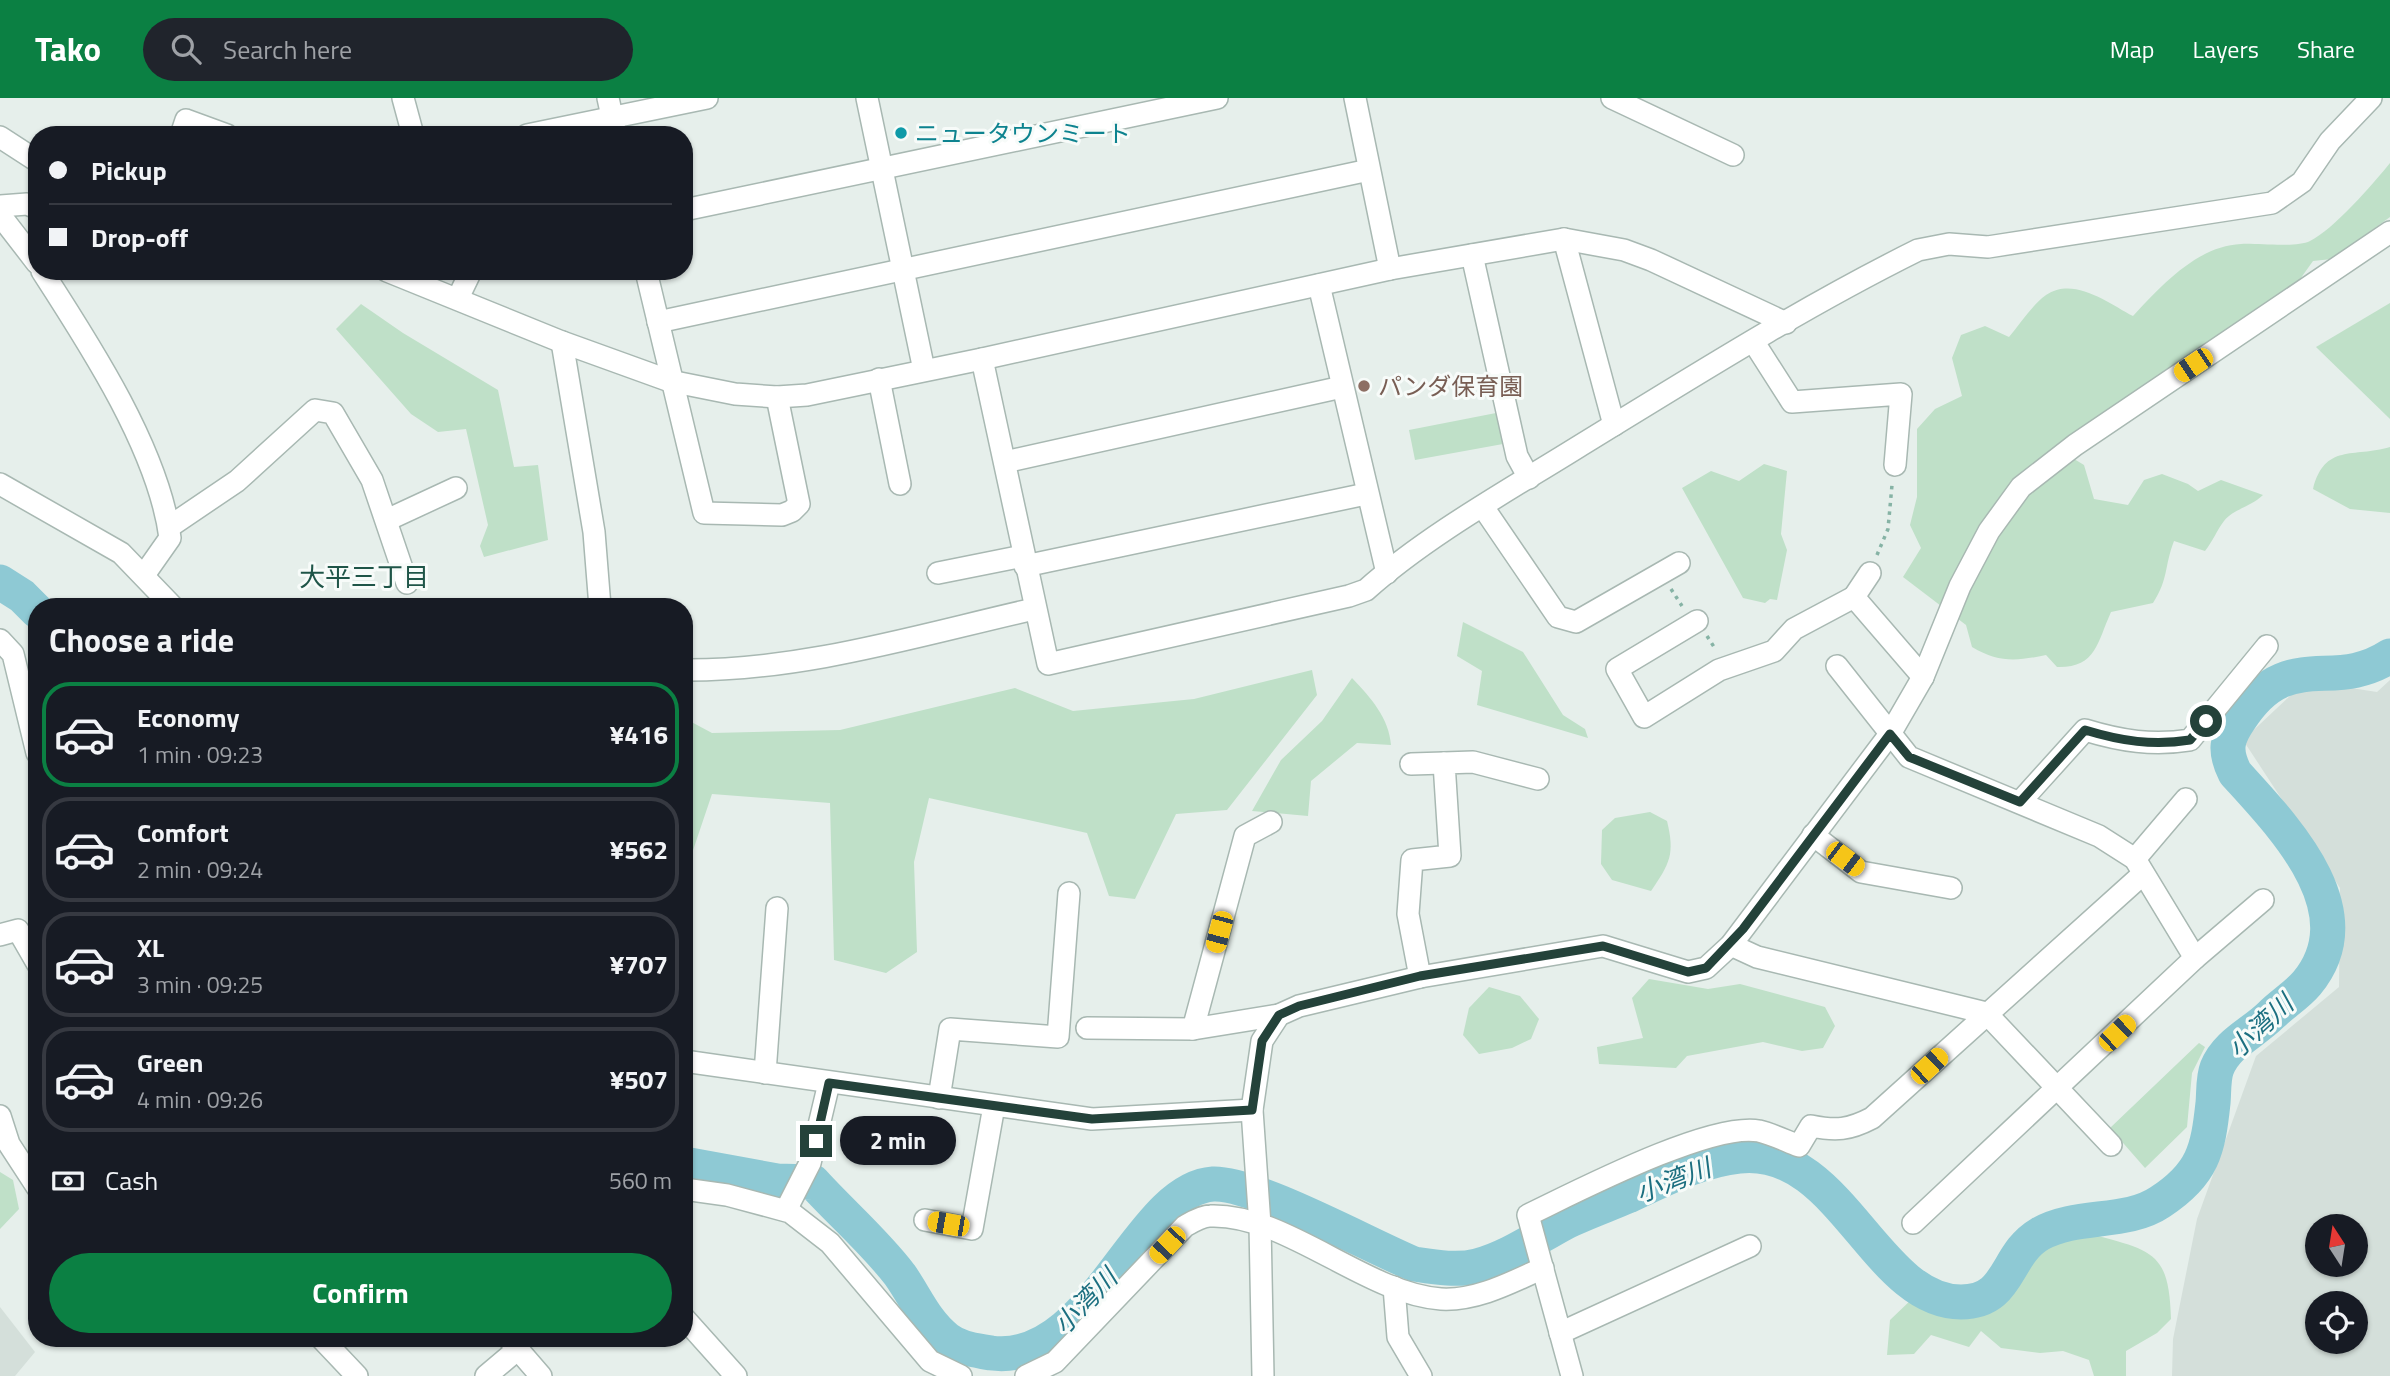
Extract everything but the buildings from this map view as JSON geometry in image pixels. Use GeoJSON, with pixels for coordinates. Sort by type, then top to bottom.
{"type":"FeatureCollection","features":[{"type":"Feature","properties":{"kind":"street"},"geometry":{"type":"LineString","coordinates":[[403,98],[411,126]]}},
{"type":"Feature","properties":{"kind":"street"},"geometry":{"type":"LineString","coordinates":[[570,126],[707,98]]}},
{"type":"Feature","properties":{"kind":"street"},"geometry":{"type":"LineString","coordinates":[[867,98],[923,370]]}},
{"type":"Feature","properties":{"kind":"street"},"geometry":{"type":"LineString","coordinates":[[693,208],[1217,98]]}},
{"type":"Feature","properties":{"kind":"street"},"geometry":{"type":"LineString","coordinates":[[1354,98],[1390,269]]}},
{"type":"Feature","properties":{"kind":"street"},"geometry":{"type":"LineString","coordinates":[[1612,98],[1733,155]]}},
{"type":"Feature","properties":{"kind":"street"},"geometry":{"type":"LineString","coordinates":[[982,359],[1048,664],[1366,590],[1483,507],[1614,425],[1753,341],[1918,250],[1949,244],[1988,247],[2272,203],[2302,182],[2330,141],[2371,98]]}},
{"type":"Feature","properties":{"kind":"street"},"geometry":{"type":"LineString","coordinates":[[184,126],[186,120],[202,126]]}},
{"type":"Feature","properties":{"kind":"street"},"geometry":{"type":"LineString","coordinates":[[0,137],[28,155]]}},
{"type":"Feature","properties":{"kind":"street"},"geometry":{"type":"LineString","coordinates":[[657,322],[1369,170]]}},
{"type":"Feature","properties":{"kind":"street"},"geometry":{"type":"LineString","coordinates":[[0,206],[28,204]]}},
{"type":"Feature","properties":{"kind":"street"},"geometry":{"type":"LineString","coordinates":[[0,215],[28,251]]}},
{"type":"Feature","properties":{"kind":"street"},"geometry":{"type":"LineString","coordinates":[[1087,1028],[1193,1029],[1279,1015],[1299,1006],[1420,976],[1603,946],[1688,972],[1706,968],[1731,944],[1890,734],[1923,677],[1960,586],[1989,531],[2021,486],[2096,430],[2390,232]]}},
{"type":"Feature","properties":{"kind":"street"},"geometry":{"type":"LineString","coordinates":[[411,280],[562,342],[670,381],[735,394],[777,397],[807,395],[982,359],[1390,269],[1564,239],[1624,250],[1651,260],[1786,323]]}},
{"type":"Feature","properties":{"kind":"street"},"geometry":{"type":"LineString","coordinates":[[1564,239],[1614,425]]}},
{"type":"Feature","properties":{"kind":"street"},"geometry":{"type":"LineString","coordinates":[[1472,255],[1517,456],[1529,478]]}},
{"type":"Feature","properties":{"kind":"street"},"geometry":{"type":"LineString","coordinates":[[48,280],[87,341],[146,456],[166,504],[170,538],[144,575]]}},
{"type":"Feature","properties":{"kind":"street"},"geometry":{"type":"LineString","coordinates":[[458,298],[467,280]]}},
{"type":"Feature","properties":{"kind":"street"},"geometry":{"type":"LineString","coordinates":[[648,280],[670,381],[704,513],[782,515],[799,504],[777,397]]}},
{"type":"Feature","properties":{"kind":"street"},"geometry":{"type":"LineString","coordinates":[[1319,285],[1366,494],[1387,573]]}},
{"type":"Feature","properties":{"kind":"street"},"geometry":{"type":"LineString","coordinates":[[1753,341],[1792,402],[1901,394],[1895,464]]}},
{"type":"Feature","properties":{"kind":"street"},"geometry":{"type":"LineString","coordinates":[[562,342],[594,532],[599,598]]}},
{"type":"Feature","properties":{"kind":"street"},"geometry":{"type":"LineString","coordinates":[[879,379],[900,484]]}},
{"type":"Feature","properties":{"kind":"street"},"geometry":{"type":"LineString","coordinates":[[1005,462],[1342,387]]}},
{"type":"Feature","properties":{"kind":"street"},"geometry":{"type":"LineString","coordinates":[[169,527],[237,481],[314,410],[332,413],[372,480],[407,583]]}},
{"type":"Feature","properties":{"kind":"street"},"geometry":{"type":"LineString","coordinates":[[0,484],[121,553],[165,598]]}},
{"type":"Feature","properties":{"kind":"street"},"geometry":{"type":"LineString","coordinates":[[387,520],[456,488]]}},
{"type":"Feature","properties":{"kind":"street"},"geometry":{"type":"LineString","coordinates":[[938,573],[1024,561],[1366,494]]}},
{"type":"Feature","properties":{"kind":"street"},"geometry":{"type":"LineString","coordinates":[[1483,507],[1558,617],[1576,622],[1670,568]]}},
{"type":"Feature","properties":{"kind":"street"},"geometry":{"type":"LineString","coordinates":[[1697,621],[1617,669],[1644,717],[1719,670],[1774,651],[1794,629],[1854,597],[1870,573]]}},
{"type":"Feature","properties":{"kind":"street"},"geometry":{"type":"LineString","coordinates":[[1854,597],[1923,677]]}},
{"type":"Feature","properties":{"kind":"street"},"geometry":{"type":"LineString","coordinates":[[693,670],[729,671],[785,664],[1034,609]]}},
{"type":"Feature","properties":{"kind":"street"},"geometry":{"type":"LineString","coordinates":[[0,639],[13,654],[28,716]]}},
{"type":"Feature","properties":{"kind":"street"},"geometry":{"type":"LineString","coordinates":[[2020,802],[2085,730],[2121,741],[2167,744],[2190,740],[2267,646]]}},
{"type":"Feature","properties":{"kind":"street"},"geometry":{"type":"LineString","coordinates":[[1837,666],[1909,757],[2099,836],[2139,867],[2195,958]]}},
{"type":"Feature","properties":{"kind":"street"},"geometry":{"type":"LineString","coordinates":[[1412,764],[1473,762],[1538,779]]}},
{"type":"Feature","properties":{"kind":"street"},"geometry":{"type":"LineString","coordinates":[[1420,976],[1408,914],[1412,860],[1450,856],[1444,763]]}},
{"type":"Feature","properties":{"kind":"street"},"geometry":{"type":"LineString","coordinates":[[1572,1376],[1528,1215],[1636,1165],[1715,1134],[1757,1131],[1799,1146],[1811,1126],[1836,1131],[1852,1129],[1872,1118],[2139,867],[2186,799]]}},
{"type":"Feature","properties":{"kind":"street"},"geometry":{"type":"LineString","coordinates":[[1193,1029],[1245,836],[1271,822]]}},
{"type":"Feature","properties":{"kind":"street"},"geometry":{"type":"LineString","coordinates":[[1813,835],[1861,872],[1951,888]]}},
{"type":"Feature","properties":{"kind":"street"},"geometry":{"type":"LineString","coordinates":[[939,1098],[950,1029],[1058,1037],[1069,893]]}},
{"type":"Feature","properties":{"kind":"street"},"geometry":{"type":"LineString","coordinates":[[1913,1223],[2059,1089],[2195,958],[2263,900]]}},
{"type":"Feature","properties":{"kind":"street"},"geometry":{"type":"LineString","coordinates":[[765,1073],[778,908]]}},
{"type":"Feature","properties":{"kind":"street"},"geometry":{"type":"LineString","coordinates":[[0,935],[18,930],[28,947]]}},
{"type":"Feature","properties":{"kind":"street"},"geometry":{"type":"LineString","coordinates":[[1731,944],[1757,957],[1986,1013],[2111,1145]]}},
{"type":"Feature","properties":{"kind":"street"},"geometry":{"type":"LineString","coordinates":[[1263,1376],[1260,1222],[1252,1110],[1262,1041],[1279,1015]]}},
{"type":"Feature","properties":{"kind":"street"},"geometry":{"type":"LineString","coordinates":[[693,1062],[1092,1119],[1252,1110]]}},
{"type":"Feature","properties":{"kind":"street"},"geometry":{"type":"LineString","coordinates":[[786,1210],[810,1163],[829,1083]]}},
{"type":"Feature","properties":{"kind":"street"},"geometry":{"type":"LineString","coordinates":[[925,1220],[972,1229],[994,1106]]}},
{"type":"Feature","properties":{"kind":"street"},"geometry":{"type":"LineString","coordinates":[[0,1116],[9,1143],[28,1173]]}},
{"type":"Feature","properties":{"kind":"street"},"geometry":{"type":"LineString","coordinates":[[693,1190],[727,1195],[786,1210],[830,1243],[930,1361],[961,1376]]}},
{"type":"Feature","properties":{"kind":"street"},"geometry":{"type":"LineString","coordinates":[[1026,1376],[1055,1362],[1185,1226],[1208,1215],[1260,1222],[1394,1287],[1441,1299],[1486,1293],[1542,1265]]}},
{"type":"Feature","properties":{"kind":"street"},"geometry":{"type":"LineString","coordinates":[[1560,1332],[1750,1246]]}},
{"type":"Feature","properties":{"kind":"street"},"geometry":{"type":"LineString","coordinates":[[1394,1287],[1398,1337],[1421,1376]]}},
{"type":"Feature","properties":{"kind":"street"},"geometry":{"type":"LineString","coordinates":[[693,1328],[736,1376]]}},
{"type":"Feature","properties":{"kind":"street"},"geometry":{"type":"LineString","coordinates":[[330,1347],[357,1376]]}},
{"type":"Feature","properties":{"kind":"street"},"geometry":{"type":"LineString","coordinates":[[486,1376],[510,1347]]}},
{"type":"Feature","properties":{"kind":"street"},"geometry":{"type":"LineString","coordinates":[[516,1347],[541,1376]]}},
{"type":"Feature","properties":{"kind":"path"},"geometry":{"type":"LineString","coordinates":[[1870,573],[1888,529],[1895,464]]}},
{"type":"Feature","properties":{"kind":"path"},"geometry":{"type":"LineString","coordinates":[[1670,568],[1683,607],[1697,621],[1716,652],[1729,648]]}},
{"type":"Feature","properties":{"kind":"shaded area"},"geometry":{"type":"Polygon","coordinates":[[[2390,680],[2390,1376],[2172,1376],[2173,1339],[2197,1219],[2256,1056],[2339,987],[2340,888],[2243,740],[2306,681],[2377,692],[2390,680]]]}},
{"type":"Feature","properties":{"kind":"shaded area"},"geometry":{"type":"Polygon","coordinates":[[[0,1307],[28,1343],[28,1347],[35,1352],[15,1376],[0,1376],[0,1307]]]}},
{"type":"Feature","properties":{"kind":"green space"},"geometry":{"type":"Polygon","coordinates":[[[2390,163],[2390,217],[2332,259],[2313,261],[2298,282],[2056,448],[2084,465],[2094,499],[2128,505],[2144,480],[2162,474],[2198,491],[2221,480],[2263,495],[2228,517],[2205,551],[2174,541],[2162,586],[2153,603],[2111,612],[2093,652],[2080,663],[2057,667],[2046,655],[2008,659],[1991,656],[1972,647],[1966,625],[1903,577],[1921,548],[1910,525],[1917,497],[1917,429],[1935,409],[1962,396],[1952,358],[1961,335],[1985,326],[2009,337],[2041,299],[2057,290],[2068,288],[2091,294],[2133,316],[2181,270],[2210,252],[2241,244],[2286,245],[2310,241],[2341,217],[2390,163]]]}},
{"type":"Feature","properties":{"kind":"green space"},"geometry":{"type":"Polygon","coordinates":[[[2390,303],[2390,419],[2316,347],[2390,303]]]}},
{"type":"Feature","properties":{"kind":"green space"},"geometry":{"type":"Polygon","coordinates":[[[361,304],[403,333],[498,390],[514,467],[538,465],[548,540],[484,557],[480,546],[488,525],[466,429],[438,432],[411,414],[336,329],[361,304]]]}},
{"type":"Feature","properties":{"kind":"green space"},"geometry":{"type":"Polygon","coordinates":[[[1496,413],[1503,444],[1415,460],[1409,430],[1496,413]]]}},
{"type":"Feature","properties":{"kind":"green space"},"geometry":{"type":"Polygon","coordinates":[[[2390,447],[2390,513],[2350,509],[2313,489],[2318,474],[2333,458],[2390,447]]]}},
{"type":"Feature","properties":{"kind":"green space"},"geometry":{"type":"Polygon","coordinates":[[[1764,464],[1787,471],[1781,534],[1787,550],[1777,600],[1770,599],[1765,603],[1743,598],[1682,488],[1711,471],[1739,481],[1764,464]]]}},
{"type":"Feature","properties":{"kind":"green space"},"geometry":{"type":"Polygon","coordinates":[[[1463,622],[1523,652],[1563,715],[1585,729],[1588,738],[1477,705],[1482,671],[1457,656],[1463,622]]]}},
{"type":"Feature","properties":{"kind":"green space"},"geometry":{"type":"Polygon","coordinates":[[[1312,670],[1317,695],[1227,810],[1176,814],[1135,899],[1109,896],[1087,833],[929,798],[914,862],[917,952],[886,973],[834,960],[830,803],[712,794],[693,850],[693,723],[712,733],[840,730],[1015,688],[1073,711],[1194,699],[1312,670]]]}},
{"type":"Feature","properties":{"kind":"green space"},"geometry":{"type":"Polygon","coordinates":[[[1352,678],[1383,717],[1391,745],[1357,743],[1311,781],[1308,816],[1252,811],[1281,760],[1322,721],[1352,678]]]}},
{"type":"Feature","properties":{"kind":"green space"},"geometry":{"type":"Polygon","coordinates":[[[1650,812],[1667,821],[1671,842],[1667,865],[1651,891],[1612,880],[1601,864],[1602,830],[1615,818],[1650,812]]]}},
{"type":"Feature","properties":{"kind":"green space"},"geometry":{"type":"Polygon","coordinates":[[[1649,979],[1708,989],[1740,984],[1825,1007],[1835,1026],[1823,1048],[1802,1051],[1763,1042],[1687,1056],[1676,1068],[1599,1064],[1597,1047],[1643,1038],[1632,998],[1649,979]]]}},
{"type":"Feature","properties":{"kind":"green space"},"geometry":{"type":"Polygon","coordinates":[[[1489,987],[1520,996],[1539,1019],[1531,1039],[1512,1048],[1479,1054],[1463,1035],[1469,1008],[1489,987]]]}},
{"type":"Feature","properties":{"kind":"green space"},"geometry":{"type":"Polygon","coordinates":[[[2199,1043],[2205,1047],[2192,1073],[2187,1127],[2145,1168],[2110,1128],[2199,1043]]]}},
{"type":"Feature","properties":{"kind":"green space"},"geometry":{"type":"Polygon","coordinates":[[[0,1172],[13,1180],[19,1209],[0,1229],[0,1172]]]}},
{"type":"Feature","properties":{"kind":"green space"},"geometry":{"type":"Polygon","coordinates":[[[2098,1236],[2146,1252],[2156,1260],[2167,1282],[2171,1319],[2157,1333],[2126,1351],[2126,1376],[2094,1376],[2089,1360],[2063,1351],[2040,1353],[2001,1348],[1981,1331],[1969,1347],[1931,1335],[1914,1354],[1887,1355],[1890,1320],[1913,1298],[1936,1309],[1953,1313],[1996,1307],[2030,1258],[2055,1238],[2098,1236]]]}},
{"type":"Feature","properties":{"kind":"waterway","name":"小湾川"},"geometry":{"type":"LineString","coordinates":[[0,582],[28,602]]}},
{"type":"Feature","properties":{"kind":"waterway","name":"小湾川"},"geometry":{"type":"LineString","coordinates":[[693,1166],[777,1181],[813,1182],[890,1263],[939,1332],[957,1345],[991,1353],[1027,1350],[1058,1333],[1086,1307],[1161,1214],[1186,1193],[1213,1184],[1256,1193],[1414,1264],[1462,1268],[1500,1258],[1572,1219],[1696,1166],[1739,1156],[1774,1159],[1804,1174],[1831,1197],[1904,1278],[1931,1295],[1961,1302],[1977,1300],[1998,1286],[2028,1243],[2040,1234],[2070,1223],[2117,1217],[2147,1209],[2174,1192],[2194,1171],[2201,1160],[2209,1134],[2215,1076],[2221,1059],[2307,983],[2323,955],[2328,927],[2323,898],[2311,870],[2275,817],[2235,773],[2229,758],[2229,739],[2240,719],[2258,697],[2276,683],[2293,677],[2369,667],[2390,656]]}},
{"type":"Feature","properties":{"kind":"place","name":"ニュータウンミート"},"geometry":{"type":"Point","coordinates":[901,133]}},
{"type":"Feature","properties":{"kind":"place","name":"パンダ保育園"},"geometry":{"type":"Point","coordinates":[1364,386]}},
{"type":"Feature","properties":{"kind":"district","name":"大平三丁目"},"geometry":{"type":"Point","coordinates":[364,576]}},
{"type":"Feature","properties":{"kind":"route"},"geometry":{"type":"LineString","coordinates":[[816,1141],[829,1083],[1092,1119],[1252,1110],[1262,1041],[1279,1015],[1299,1006],[1420,976],[1603,946],[1688,972],[1706,968],[1731,944],[1767,899],[1890,734],[1909,757],[2020,802],[2085,730],[2121,741],[2167,744],[2190,740],[2206,721]]}}]}
